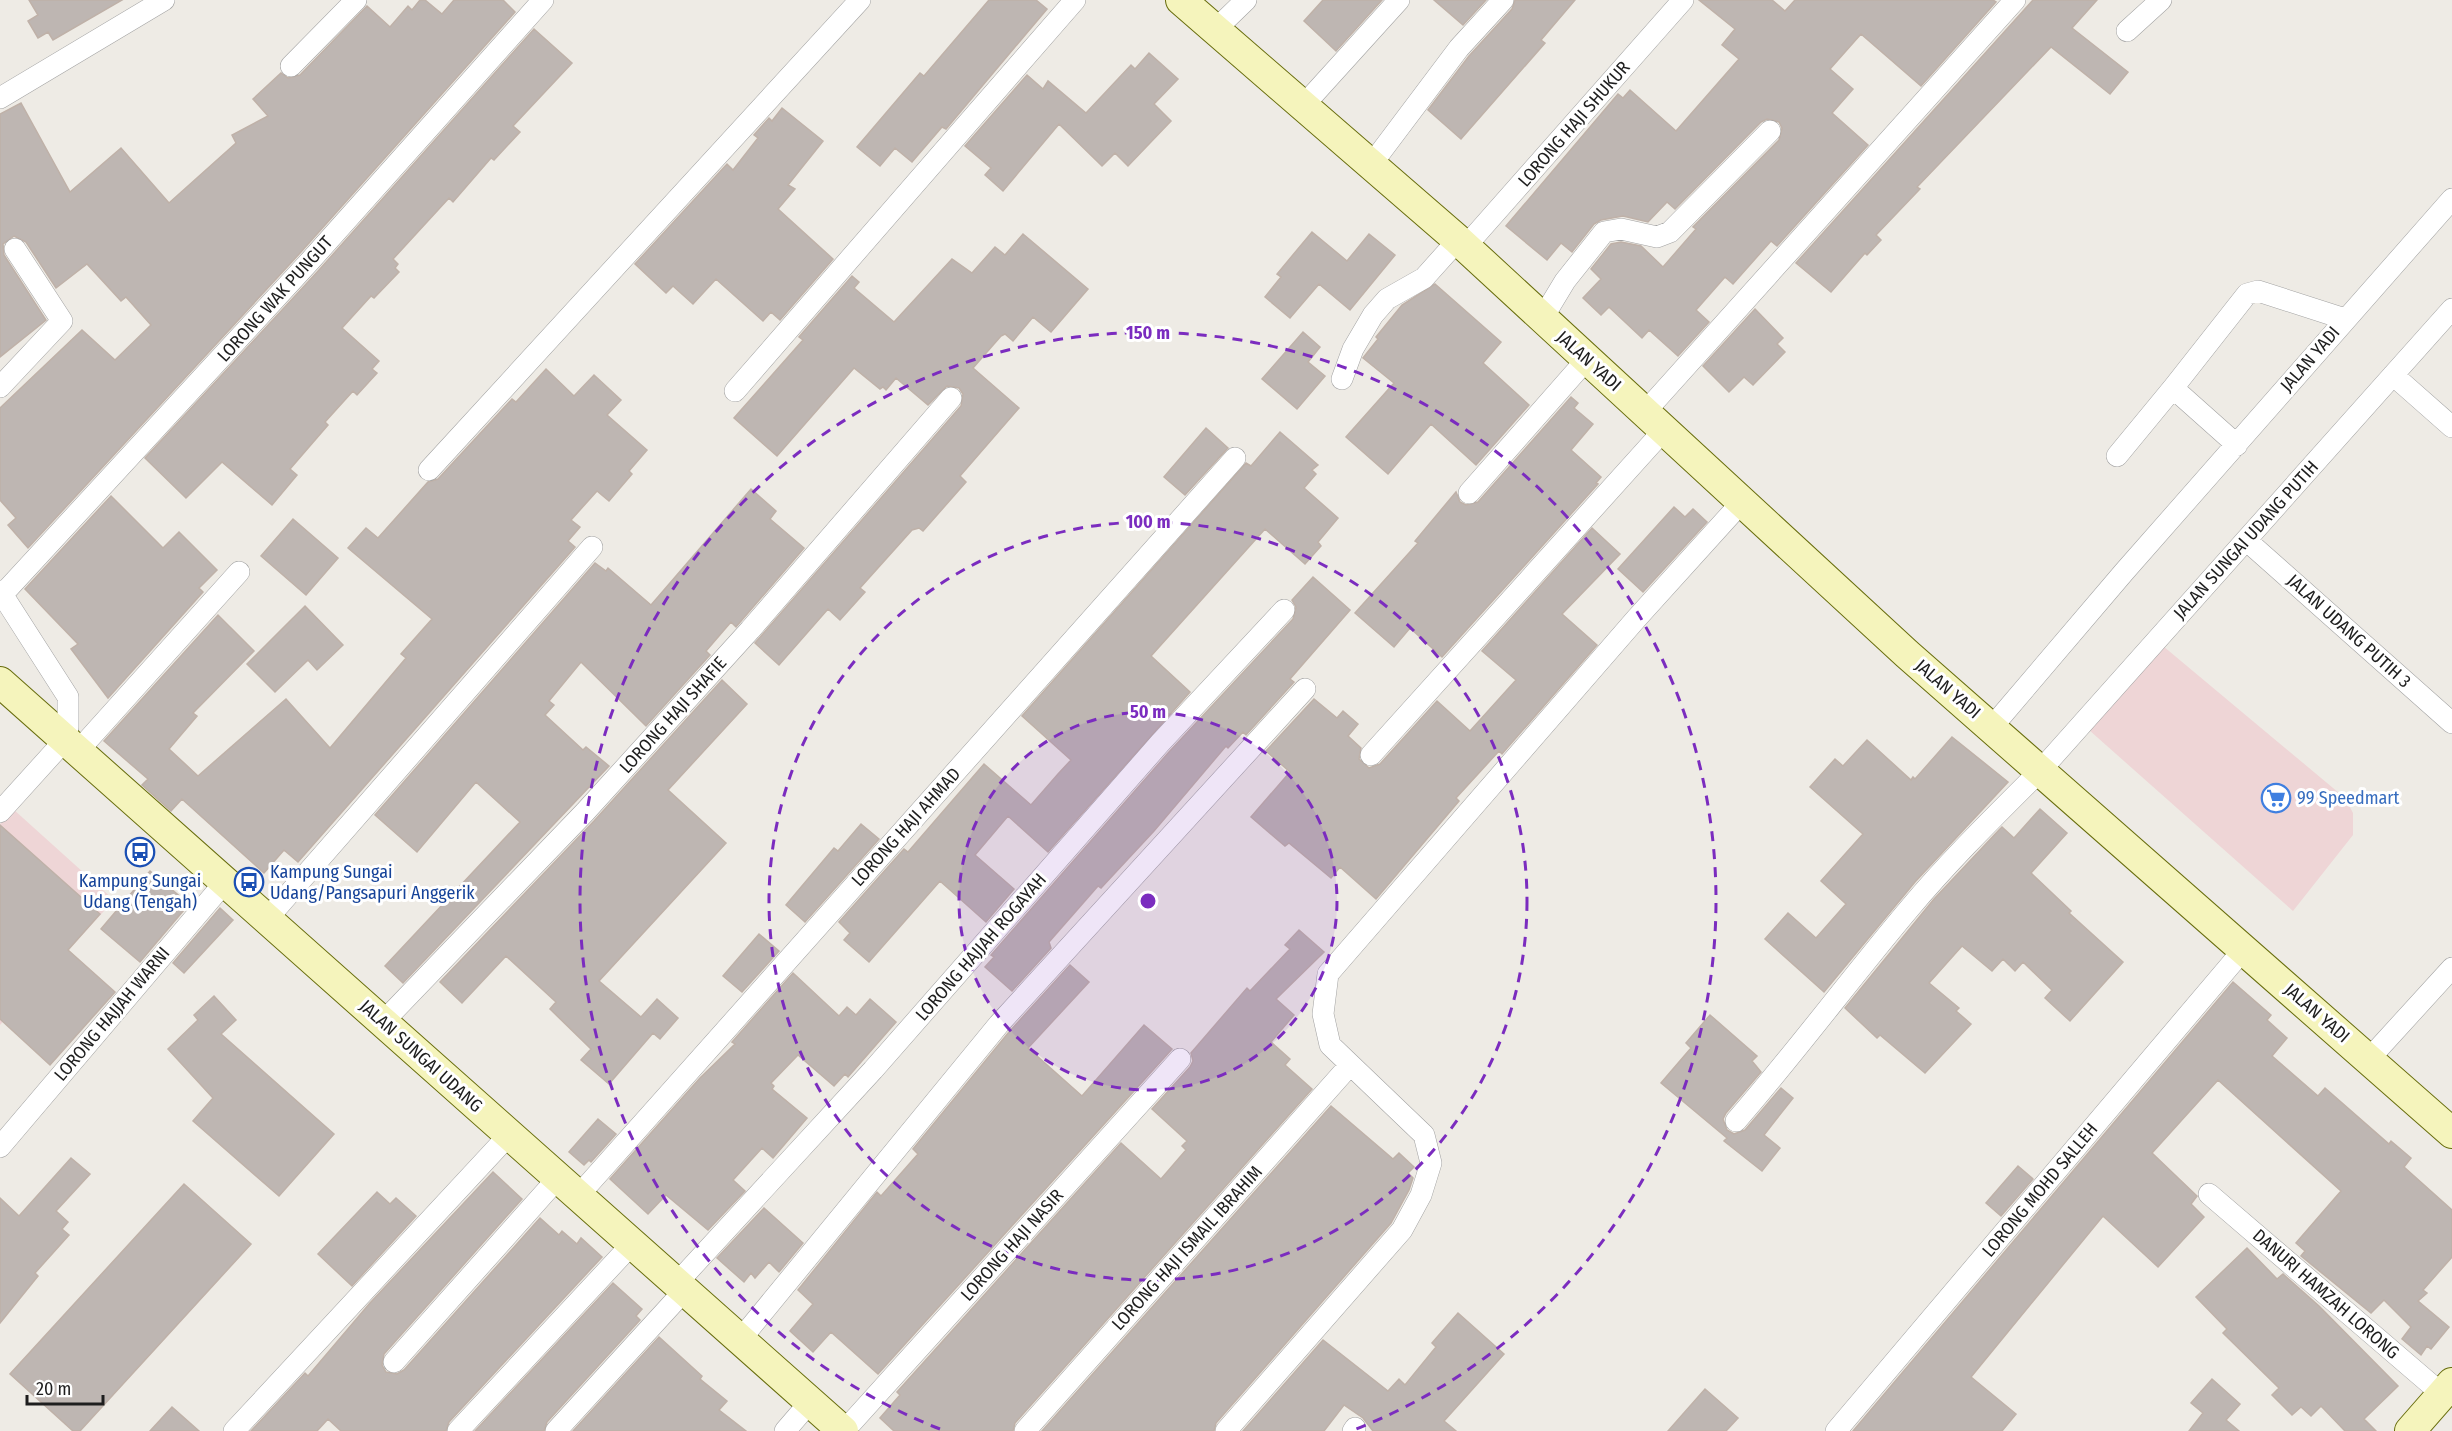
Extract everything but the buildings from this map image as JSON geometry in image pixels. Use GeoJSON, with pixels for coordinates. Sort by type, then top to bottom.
{"type":"FeatureCollection","features":[{"type":"Feature","properties":{"kind":"street"},"geometry":{"type":"LineString","coordinates":[[0,98],[164,0]]}},
{"type":"Feature","properties":{"kind":"street"},"geometry":{"type":"LineString","coordinates":[[291,66],[356,0]]}},
{"type":"Feature","properties":{"kind":"street","name":"LORONG WAK PUNGUT"},"geometry":{"type":"LineString","coordinates":[[1,593],[310,261],[543,0]]}},
{"type":"Feature","properties":{"kind":"street"},"geometry":{"type":"LineString","coordinates":[[429,470],[860,0]]}},
{"type":"Feature","properties":{"kind":"street"},"geometry":{"type":"LineString","coordinates":[[735,391],[1076,0]]}},
{"type":"Feature","properties":{"kind":"street","name":"JALAN YADI"},"geometry":{"type":"LineString","coordinates":[[1181,0],[1461,244],[1907,654],[2452,1133]]}},
{"type":"Feature","properties":{"kind":"street"},"geometry":{"type":"LineString","coordinates":[[1215,30],[1246,0]]}},
{"type":"Feature","properties":{"kind":"street"},"geometry":{"type":"LineString","coordinates":[[1303,106],[1399,0]]}},
{"type":"Feature","properties":{"kind":"street"},"geometry":{"type":"LineString","coordinates":[[1371,165],[1459,48],[1503,0]]}},
{"type":"Feature","properties":{"kind":"street","name":"LORONG HAJI SHUKUR"},"geometry":{"type":"LineString","coordinates":[[1342,379],[1353,349],[1373,315],[1387,299],[1424,278],[1461,244],[1683,0]]}},
{"type":"Feature","properties":{"kind":"street"},"geometry":{"type":"LineString","coordinates":[[1371,754],[2015,0]]}},
{"type":"Feature","properties":{"kind":"street"},"geometry":{"type":"LineString","coordinates":[[2127,31],[2161,0]]}},
{"type":"Feature","properties":{"kind":"street"},"geometry":{"type":"LineString","coordinates":[[1542,319],[1599,236],[1616,229],[1657,237],[1670,232],[1770,131]]}},
{"type":"Feature","properties":{"kind":"street","name":"JALAN YADI"},"geometry":{"type":"LineString","coordinates":[[1992,727],[2124,572],[2452,199]]}},
{"type":"Feature","properties":{"kind":"street"},"geometry":{"type":"LineString","coordinates":[[0,387],[62,321],[15,249]]}},
{"type":"Feature","properties":{"kind":"street"},"geometry":{"type":"LineString","coordinates":[[2117,456],[2247,294],[2258,291],[2345,319]]}},
{"type":"Feature","properties":{"kind":"street","name":"JALAN SUNGAI UDANG PUTIH"},"geometry":{"type":"LineString","coordinates":[[1736,1121],[1783,1067],[1909,909],[1972,839],[2040,771],[2452,309]]}},
{"type":"Feature","properties":{"kind":"street"},"geometry":{"type":"LineString","coordinates":[[1469,493],[1587,359]]}},
{"type":"Feature","properties":{"kind":"street"},"geometry":{"type":"LineString","coordinates":[[2393,375],[2452,428]]}},
{"type":"Feature","properties":{"kind":"street"},"geometry":{"type":"LineString","coordinates":[[2173,388],[2237,445]]}},
{"type":"Feature","properties":{"kind":"street","name":"LORONG HAJI SHAFIE"},"geometry":{"type":"LineString","coordinates":[[383,1022],[593,804],[750,630],[951,398]]}},
{"type":"Feature","properties":{"kind":"street","name":"LORONG HAJI AHMAD"},"geometry":{"type":"LineString","coordinates":[[394,1362],[568,1187],[1235,458]]}},
{"type":"Feature","properties":{"kind":"street"},"geometry":{"type":"LineString","coordinates":[[1226,1431],[1402,1230],[1421,1195],[1431,1163],[1424,1135],[1330,1045],[1323,1014],[1328,974],[1636,619],[1741,503]]}},
{"type":"Feature","properties":{"kind":"street","name":"JALAN UDANG PUTIH 3"},"geometry":{"type":"LineString","coordinates":[[2246,540],[2452,723]]}},
{"type":"Feature","properties":{"kind":"street"},"geometry":{"type":"LineString","coordinates":[[267,919],[592,548]]}},
{"type":"Feature","properties":{"kind":"street"},"geometry":{"type":"LineString","coordinates":[[0,812],[72,745],[239,572]]}},
{"type":"Feature","properties":{"kind":"street"},"geometry":{"type":"LineString","coordinates":[[1,593],[68,697],[68,727],[72,745]]}},
{"type":"Feature","properties":{"kind":"street","name":"LORONG HAJJAH ROGAYAH"},"geometry":{"type":"LineString","coordinates":[[556,1431],[680,1287],[1160,743],[1284,610]]}},
{"type":"Feature","properties":{"kind":"street","name":"JALAN SUNGAI UDANG"},"geometry":{"type":"LineString","coordinates":[[0,682],[843,1431]]}},
{"type":"Feature","properties":{"kind":"street"},"geometry":{"type":"LineString","coordinates":[[740,1340],[999,1024],[1305,689]]}},
{"type":"Feature","properties":{"kind":"street","name":"LORONG HAJJAH WARNI"},"geometry":{"type":"LineString","coordinates":[[0,1147],[225,882]]}},
{"type":"Feature","properties":{"kind":"street","name":"LORONG MOHD SALLEH"},"geometry":{"type":"LineString","coordinates":[[1836,1431],[2244,949]]}},
{"type":"Feature","properties":{"kind":"street"},"geometry":{"type":"LineString","coordinates":[[2369,1059],[2452,968]]}},
{"type":"Feature","properties":{"kind":"street","name":"LORONG HAJI NASIR"},"geometry":{"type":"LineString","coordinates":[[843,1431],[1180,1059]]}},
{"type":"Feature","properties":{"kind":"street","name":"LORONG HAJI ISMAIL IBRAHIM"},"geometry":{"type":"LineString","coordinates":[[1025,1431],[1350,1065]]}},
{"type":"Feature","properties":{"kind":"street"},"geometry":{"type":"LineString","coordinates":[[234,1431],[509,1135]]}},
{"type":"Feature","properties":{"kind":"street","name":"DANURI HAMZAH LORONG"},"geometry":{"type":"LineString","coordinates":[[2209,1194],[2447,1388]]}},
{"type":"Feature","properties":{"kind":"street"},"geometry":{"type":"LineString","coordinates":[[458,1431],[632,1244]]}},
{"type":"Feature","properties":{"kind":"street"},"geometry":{"type":"LineString","coordinates":[[2410,1431],[2447,1388]]}},
{"type":"Feature","properties":{"kind":"street"},"geometry":{"type":"LineString","coordinates":[[785,1431],[810,1402]]}},
{"type":"Feature","properties":{"kind":"shaded area"},"geometry":{"type":"Polygon","coordinates":[[[2163,646],[2345,798],[2353,813],[2353,835],[2293,911],[2089,730],[2163,646]]]}},
{"type":"Feature","properties":{"kind":"shaded area"},"geometry":{"type":"Polygon","coordinates":[[[13,809],[114,900],[0,1025],[0,824],[13,809]]]}},
{"type":"Feature","properties":{"kind":"place","name":"99 Speedmart"},"geometry":{"type":"Point","coordinates":[2276,798]}},
{"type":"Feature","properties":{"kind":"place","name":"Kampung Sungai Udang (Tengah)"},"geometry":{"type":"Point","coordinates":[140,852]}},
{"type":"Feature","properties":{"kind":"place","name":"Kampung Sungai Udang/Pangsapuri Anggerik"},"geometry":{"type":"Point","coordinates":[249,882]}}]}
